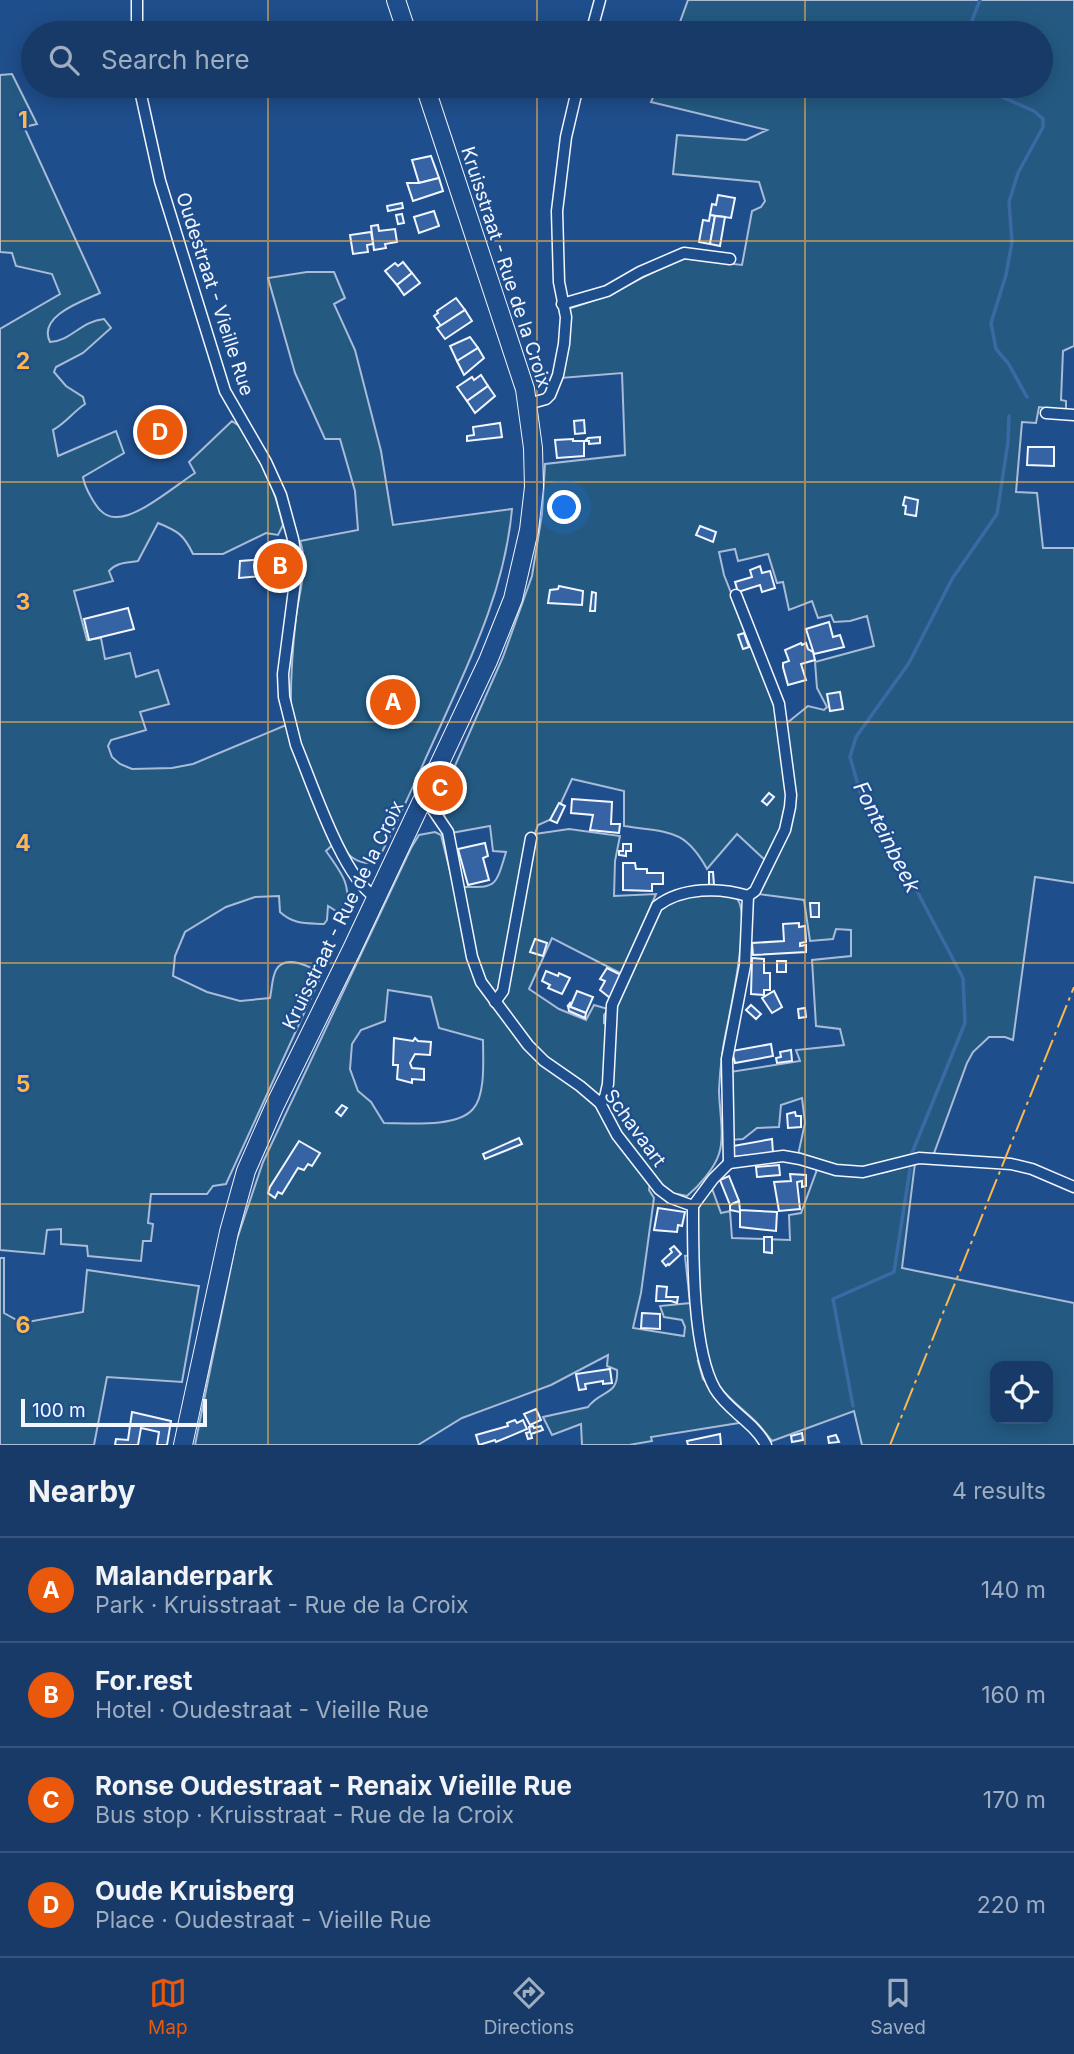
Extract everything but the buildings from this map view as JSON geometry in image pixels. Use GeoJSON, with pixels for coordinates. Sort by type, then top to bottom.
{"type":"FeatureCollection","features":[{"type":"Feature","properties":{"kind":"main road"},"geometry":{"type":"LineString","coordinates":[[396,0],[403,21]]}},
{"type":"Feature","properties":{"kind":"main road","name":"Kruisstraat - Rue de la Croix"},"geometry":{"type":"LineString","coordinates":[[183,1445],[229,1232],[246,1171],[488,661],[513,599],[530,530],[534,487],[528,404],[510,339],[429,98]]}},
{"type":"Feature","properties":{"kind":"street"},"geometry":{"type":"LineString","coordinates":[[137,0],[137,21]]}},
{"type":"Feature","properties":{"kind":"street"},"geometry":{"type":"LineString","coordinates":[[595,21],[600,0]]}},
{"type":"Feature","properties":{"kind":"street","name":"Oudestraat - Vieille Rue"},"geometry":{"type":"LineString","coordinates":[[142,98],[160,181],[225,391],[266,462],[281,495],[293,539],[296,558],[295,582],[283,674],[290,726],[346,863],[364,891],[375,897]]}},
{"type":"Feature","properties":{"kind":"street"},"geometry":{"type":"LineString","coordinates":[[528,404],[546,399],[554,388],[564,344],[566,317],[557,259],[557,211],[566,137],[575,98]]}},
{"type":"Feature","properties":{"kind":"street"},"geometry":{"type":"LineString","coordinates":[[562,304],[607,292],[640,272],[684,253],[730,259]]}},
{"type":"Feature","properties":{"kind":"street"},"geometry":{"type":"LineString","coordinates":[[1046,413],[1074,415]]}},
{"type":"Feature","properties":{"kind":"street"},"geometry":{"type":"LineString","coordinates":[[729,1163],[727,1059],[745,965],[748,896],[754,891],[781,840],[788,819],[790,795],[779,704],[736,595]]}},
{"type":"Feature","properties":{"kind":"street","name":"Schavaart"},"geometry":{"type":"LineString","coordinates":[[422,800],[431,807],[448,832],[472,957],[481,982],[528,1045],[600,1103],[617,1135],[659,1189],[671,1198],[693,1206]]}},
{"type":"Feature","properties":{"kind":"street"},"geometry":{"type":"LineString","coordinates":[[495,1002],[503,991],[531,838]]}},
{"type":"Feature","properties":{"kind":"street"},"geometry":{"type":"LineString","coordinates":[[600,1103],[605,1097],[608,1084],[612,1005],[657,906],[672,898],[704,890],[727,891],[748,896]]}},
{"type":"Feature","properties":{"kind":"street"},"geometry":{"type":"LineString","coordinates":[[766,1445],[751,1424],[716,1391],[708,1375],[699,1325],[693,1206],[729,1163],[783,1156],[836,1170],[863,1172],[928,1158],[1022,1166],[1074,1187]]}},
{"type":"Feature","properties":{"kind":"shaded area"},"geometry":{"type":"Polygon","coordinates":[[[688,0],[1074,0],[1074,346],[1063,351],[1061,400],[1066,401],[1066,410],[1039,407],[1036,423],[1022,422],[1016,492],[1037,493],[1043,548],[1074,548],[1074,883],[1035,877],[1013,1040],[989,1037],[973,1052],[933,1156],[860,1169],[843,1169],[798,1155],[805,1123],[802,1098],[781,1105],[779,1127],[757,1128],[743,1139],[730,1140],[730,1072],[800,1061],[796,1050],[844,1045],[840,1029],[816,1026],[812,960],[851,956],[851,930],[836,929],[833,939],[810,941],[804,900],[758,894],[789,826],[787,723],[808,706],[824,710],[827,707],[817,688],[815,662],[874,646],[867,616],[834,622],[831,615],[818,618],[812,601],[789,610],[783,582],[777,583],[768,554],[738,561],[735,549],[719,552],[724,575],[774,702],[787,781],[787,812],[766,861],[737,834],[707,869],[699,855],[673,834],[624,826],[624,791],[572,779],[554,818],[538,825],[535,834],[569,829],[620,836],[615,861],[614,896],[656,894],[622,974],[552,938],[529,989],[559,1009],[586,1020],[594,1005],[608,1009],[604,1015],[604,1023],[613,1027],[614,1012],[656,914],[675,900],[702,893],[735,897],[741,910],[741,943],[721,1068],[719,1090],[722,1139],[719,1154],[706,1177],[687,1196],[672,1193],[651,1176],[649,1190],[654,1198],[641,1293],[633,1328],[684,1336],[685,1327],[682,1320],[664,1317],[660,1306],[690,1303],[685,1256],[696,1255],[697,1207],[711,1186],[721,1213],[730,1211],[732,1238],[790,1240],[789,1215],[801,1213],[818,1167],[856,1176],[886,1172],[915,1163],[902,1268],[1074,1303],[1074,1445],[862,1445],[854,1411],[772,1441],[756,1421],[720,1387],[707,1362],[698,1361],[703,1379],[745,1422],[651,1437],[652,1441],[629,1445],[582,1445],[581,1424],[552,1435],[543,1417],[588,1407],[612,1389],[617,1370],[607,1366],[608,1355],[551,1385],[462,1418],[418,1445],[195,1445],[236,1242],[263,1162],[411,848],[419,835],[435,832],[441,835],[454,887],[485,886],[495,881],[499,875],[506,852],[493,851],[490,826],[451,833],[439,802],[503,657],[532,576],[542,514],[545,464],[625,455],[622,373],[561,378],[568,309],[601,298],[682,258],[742,265],[752,211],[761,207],[765,201],[759,182],[673,174],[677,135],[746,140],[767,130],[651,102],[653,98],[1053,98],[1053,21],[680,21],[688,0]],[[388,990],[385,1021],[361,1030],[352,1044],[350,1069],[358,1091],[371,1102],[384,1123],[444,1122],[466,1115],[477,1103],[483,1076],[483,1040],[439,1028],[431,997],[388,990]]]}},
{"type":"Feature","properties":{"kind":"shaded area"},"geometry":{"type":"Polygon","coordinates":[[[12,74],[21,92],[21,98],[24,98],[37,124],[24,127],[100,293],[73,305],[56,317],[50,324],[50,342],[104,319],[111,328],[83,353],[56,367],[54,372],[66,386],[83,397],[85,404],[53,430],[58,456],[116,431],[124,453],[83,477],[88,492],[100,510],[111,517],[124,516],[145,507],[195,473],[189,462],[232,421],[242,429],[258,453],[271,483],[283,525],[278,535],[266,533],[223,554],[193,554],[180,534],[158,523],[138,561],[122,563],[112,568],[109,571],[113,581],[74,591],[87,640],[101,638],[105,659],[130,653],[136,677],[158,670],[169,704],[140,712],[146,730],[111,740],[108,746],[112,757],[120,764],[132,769],[172,768],[193,764],[291,723],[293,644],[304,560],[300,541],[358,530],[355,491],[340,439],[325,439],[295,373],[268,278],[307,272],[334,272],[345,298],[334,304],[355,350],[381,451],[393,525],[512,509],[495,594],[475,648],[381,854],[372,863],[361,862],[348,854],[337,841],[326,851],[344,879],[349,913],[344,916],[328,906],[324,924],[301,922],[280,912],[279,896],[255,897],[226,907],[185,932],[175,956],[173,976],[207,992],[240,1001],[270,998],[276,970],[285,962],[298,963],[322,974],[226,1184],[213,1186],[207,1194],[151,1194],[148,1223],[153,1224],[151,1241],[143,1241],[141,1261],[88,1256],[87,1246],[61,1244],[61,1229],[47,1230],[44,1254],[0,1250],[0,329],[60,294],[52,274],[16,266],[12,253],[0,252],[0,75],[12,74]]]}},
{"type":"Feature","properties":{"kind":"shaded area"},"geometry":{"type":"Polygon","coordinates":[[[0,1258],[4,1258],[4,1313],[22,1323],[83,1312],[87,1270],[199,1286],[182,1382],[107,1377],[94,1445],[0,1445],[0,1258]]]}},
{"type":"Feature","properties":{"kind":"waterway","name":"Fonteinbeek"},"geometry":{"type":"LineString","coordinates":[[972,21],[980,0]]}},
{"type":"Feature","properties":{"kind":"waterway","name":"Fonteinbeek"},"geometry":{"type":"LineString","coordinates":[[1004,98],[1034,111],[1043,119],[1043,127],[1018,173],[1009,202],[1012,242],[1006,275],[991,323],[996,349],[1008,363],[1027,397]]}},
{"type":"Feature","properties":{"kind":"waterway","name":"Fonteinbeek"},"geometry":{"type":"LineString","coordinates":[[912,1153],[965,1023],[963,978],[901,861],[860,792],[850,757],[856,737],[909,663],[952,579],[997,514],[1008,442],[1009,416]]}},
{"type":"Feature","properties":{"kind":"waterway","name":"Fonteinbeek"},"geometry":{"type":"LineString","coordinates":[[853,1406],[833,1299],[894,1272],[910,1169]]}},
{"type":"Feature","properties":{"kind":"power"},"geometry":{"type":"LineString","coordinates":[[890,1445],[1074,987]]}},
{"type":"Feature","properties":{"kind":"place","name":"Oude Kruisberg"},"geometry":{"type":"Point","coordinates":[160,432]}},
{"type":"Feature","properties":{"kind":"place","name":"For.rest"},"geometry":{"type":"Point","coordinates":[280,566]}},
{"type":"Feature","properties":{"kind":"place","name":"Malanderpark"},"geometry":{"type":"Point","coordinates":[393,702]}},
{"type":"Feature","properties":{"kind":"place","name":"Ronse Oudestraat - Renaix Vieille Rue"},"geometry":{"type":"Point","coordinates":[440,788]}}]}
